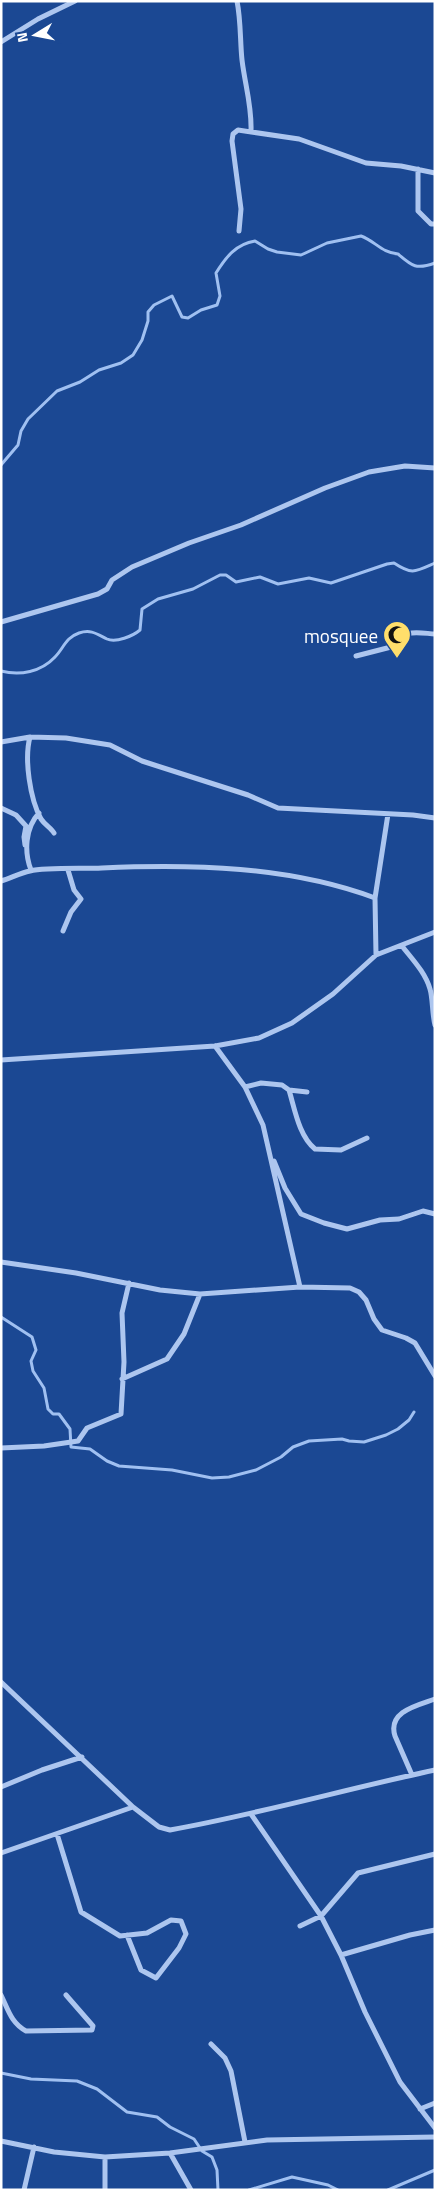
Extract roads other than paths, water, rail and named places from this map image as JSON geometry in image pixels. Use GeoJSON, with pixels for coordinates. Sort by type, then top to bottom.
{"type":"FeatureCollection","features":[{"type":"Feature","properties":{"kind":"street"},"geometry":{"type":"LineString","coordinates":[[1,42],[38,19],[75,1]]}},
{"type":"Feature","properties":{"kind":"street"},"geometry":{"type":"LineString","coordinates":[[237,1],[242,60],[252,110],[251,131]]}},
{"type":"Feature","properties":{"kind":"street"},"geometry":{"type":"LineString","coordinates":[[239,231],[241,209],[232,141],[233,134],[238,130],[299,139],[366,163],[418,169],[435,173]]}},
{"type":"Feature","properties":{"kind":"street"},"geometry":{"type":"LineString","coordinates":[[418,169],[418,211],[431,224],[435,224]]}},
{"type":"Feature","properties":{"kind":"street"},"geometry":{"type":"LineString","coordinates":[[1,622],[98,594],[107,589],[112,580],[132,567],[189,543],[241,525],[325,488],[369,472],[405,466],[435,468]]}},
{"type":"Feature","properties":{"kind":"street"},"geometry":{"type":"LineString","coordinates":[[356,656],[395,646],[403,634],[412,632],[435,634]]}},
{"type":"Feature","properties":{"kind":"street"},"geometry":{"type":"LineString","coordinates":[[30,737],[27,748],[30,785],[39,813],[44,823],[54,833]]}},
{"type":"Feature","properties":{"kind":"street"},"geometry":{"type":"LineString","coordinates":[[1,742],[30,737],[66,738],[110,745],[142,761],[248,795],[278,808],[435,818]]}},
{"type":"Feature","properties":{"kind":"street"},"geometry":{"type":"LineString","coordinates":[[1,808],[23,821],[26,826],[24,837],[27,861],[31,870]]}},
{"type":"Feature","properties":{"kind":"street"},"geometry":{"type":"LineString","coordinates":[[26,848],[28,831],[39,813]]}},
{"type":"Feature","properties":{"kind":"street"},"geometry":{"type":"LineString","coordinates":[[376,955],[375,898],[388,814]]}},
{"type":"Feature","properties":{"kind":"street"},"geometry":{"type":"LineString","coordinates":[[1,881],[31,870],[136,866],[232,868],[316,881],[349,888],[375,898]]}},
{"type":"Feature","properties":{"kind":"street"},"geometry":{"type":"LineString","coordinates":[[63,931],[71,912],[81,899],[74,890],[68,870]]}},
{"type":"Feature","properties":{"kind":"street"},"geometry":{"type":"LineString","coordinates":[[1,1060],[215,1046],[258,1038],[292,1023],[333,994],[376,955],[435,932]]}},
{"type":"Feature","properties":{"kind":"street"},"geometry":{"type":"LineString","coordinates":[[402,946],[421,970],[430,990],[431,1009],[435,1025]]}},
{"type":"Feature","properties":{"kind":"street"},"geometry":{"type":"LineString","coordinates":[[215,1046],[245,1087],[263,1125],[300,1287]]}},
{"type":"Feature","properties":{"kind":"street"},"geometry":{"type":"LineString","coordinates":[[245,1087],[261,1083],[282,1085],[288,1090],[301,1129],[314,1150],[341,1150],[367,1138]]}},
{"type":"Feature","properties":{"kind":"street"},"geometry":{"type":"LineString","coordinates":[[288,1090],[307,1092]]}},
{"type":"Feature","properties":{"kind":"street"},"geometry":{"type":"LineString","coordinates":[[269,1149],[285,1188],[300,1214],[346,1229],[380,1220],[399,1219],[423,1211],[435,1214]]}},
{"type":"Feature","properties":{"kind":"street"},"geometry":{"type":"LineString","coordinates":[[1,1262],[129,1283],[160,1290],[200,1294],[300,1287],[350,1288],[359,1292],[366,1300],[374,1319],[382,1330],[415,1343],[435,1376]]}},
{"type":"Feature","properties":{"kind":"street"},"geometry":{"type":"LineString","coordinates":[[1,1448],[44,1446],[78,1441],[87,1428],[120,1414],[124,1362],[122,1313],[129,1283]]}},
{"type":"Feature","properties":{"kind":"street"},"geometry":{"type":"LineString","coordinates":[[122,1379],[167,1359],[184,1334],[200,1294]]}},
{"type":"Feature","properties":{"kind":"street"},"geometry":{"type":"LineString","coordinates":[[1,1682],[82,1757],[132,1807],[159,1827],[170,1830],[252,1814],[330,1793],[435,1770]]}},
{"type":"Feature","properties":{"kind":"street"},"geometry":{"type":"LineString","coordinates":[[412,1775],[393,1730],[400,1714],[418,1704],[435,1699]]}},
{"type":"Feature","properties":{"kind":"street"},"geometry":{"type":"LineString","coordinates":[[1,1788],[42,1770],[82,1757]]}},
{"type":"Feature","properties":{"kind":"street"},"geometry":{"type":"LineString","coordinates":[[1,1853],[132,1807]]}},
{"type":"Feature","properties":{"kind":"street"},"geometry":{"type":"LineString","coordinates":[[252,1814],[321,1916],[341,1956],[365,2012],[400,2082],[435,2128]]}},
{"type":"Feature","properties":{"kind":"street"},"geometry":{"type":"LineString","coordinates":[[57,1834],[81,1912],[120,1936],[128,1935],[147,1933],[171,1920],[181,1921],[186,1934],[179,1948],[156,1978],[141,1970],[128,1935]]}},
{"type":"Feature","properties":{"kind":"street"},"geometry":{"type":"LineString","coordinates":[[300,1926],[321,1916],[358,1873],[435,1854]]}},
{"type":"Feature","properties":{"kind":"street"},"geometry":{"type":"LineString","coordinates":[[341,1956],[410,1935],[435,1930]]}},
{"type":"Feature","properties":{"kind":"street"},"geometry":{"type":"LineString","coordinates":[[1,1995],[11,2018],[17,2026],[26,2031],[92,2030],[93,2026],[66,1995]]}},
{"type":"Feature","properties":{"kind":"street"},"geometry":{"type":"LineString","coordinates":[[211,2044],[225,2058],[231,2071],[245,2142]]}},
{"type":"Feature","properties":{"kind":"street"},"geometry":{"type":"LineString","coordinates":[[420,2108],[435,2103]]}},
{"type":"Feature","properties":{"kind":"street"},"geometry":{"type":"LineString","coordinates":[[1,2141],[54,2152],[105,2157],[170,2153],[245,2142],[292,2139],[435,2137]]}},
{"type":"Feature","properties":{"kind":"street"},"geometry":{"type":"LineString","coordinates":[[24,2190],[34,2147]]}},
{"type":"Feature","properties":{"kind":"street"},"geometry":{"type":"LineString","coordinates":[[170,2153],[191,2190]]}},
{"type":"Feature","properties":{"kind":"street"},"geometry":{"type":"LineString","coordinates":[[105,2157],[106,2190]]}},
{"type":"Feature","properties":{"kind":"waterway"},"geometry":{"type":"LineString","coordinates":[[1,465],[18,445],[21,431],[28,419],[57,391],[80,382],[99,370],[121,363],[133,355],[142,340],[148,321],[148,312],[154,305],[172,296],[182,317],[188,318],[201,310],[217,305],[220,296],[216,273],[228,257],[242,245],[255,241],[277,252],[301,255],[327,243],[361,236],[387,251],[398,254],[415,266],[435,263]]}},
{"type":"Feature","properties":{"kind":"waterway"},"geometry":{"type":"LineString","coordinates":[[1,671],[23,673],[37,669],[55,657],[65,644],[74,635],[79,633],[90,632],[111,640],[129,637],[140,630],[142,609],[158,599],[193,589],[220,575],[226,575],[236,582],[260,577],[278,584],[309,578],[331,583],[387,564],[394,563],[414,571],[435,563]]}},
{"type":"Feature","properties":{"kind":"waterway"},"geometry":{"type":"LineString","coordinates":[[1,1317],[32,1337],[36,1350],[31,1361],[33,1371],[44,1388],[48,1409],[53,1414],[59,1414],[70,1429],[71,1447],[90,1449],[107,1461],[119,1466],[172,1470],[212,1478],[229,1477],[256,1470],[281,1457],[293,1447],[309,1441],[342,1439],[364,1442],[386,1435],[398,1429],[409,1420],[414,1412]]}},
{"type":"Feature","properties":{"kind":"waterway"},"geometry":{"type":"LineString","coordinates":[[1,2073],[31,2079],[77,2081],[97,2089],[127,2112],[157,2117],[170,2127],[194,2139],[202,2151],[212,2157],[217,2170],[218,2190]]}},
{"type":"Feature","properties":{"kind":"waterway"},"geometry":{"type":"LineString","coordinates":[[388,2190],[435,2170]]}},
{"type":"Feature","properties":{"kind":"waterway"},"geometry":{"type":"LineString","coordinates":[[249,2190],[292,2177],[328,2185],[338,2190]]}},
{"type":"Feature","properties":{"kind":"place","name":"mosquee"},"geometry":{"type":"Point","coordinates":[397,659]}}]}
